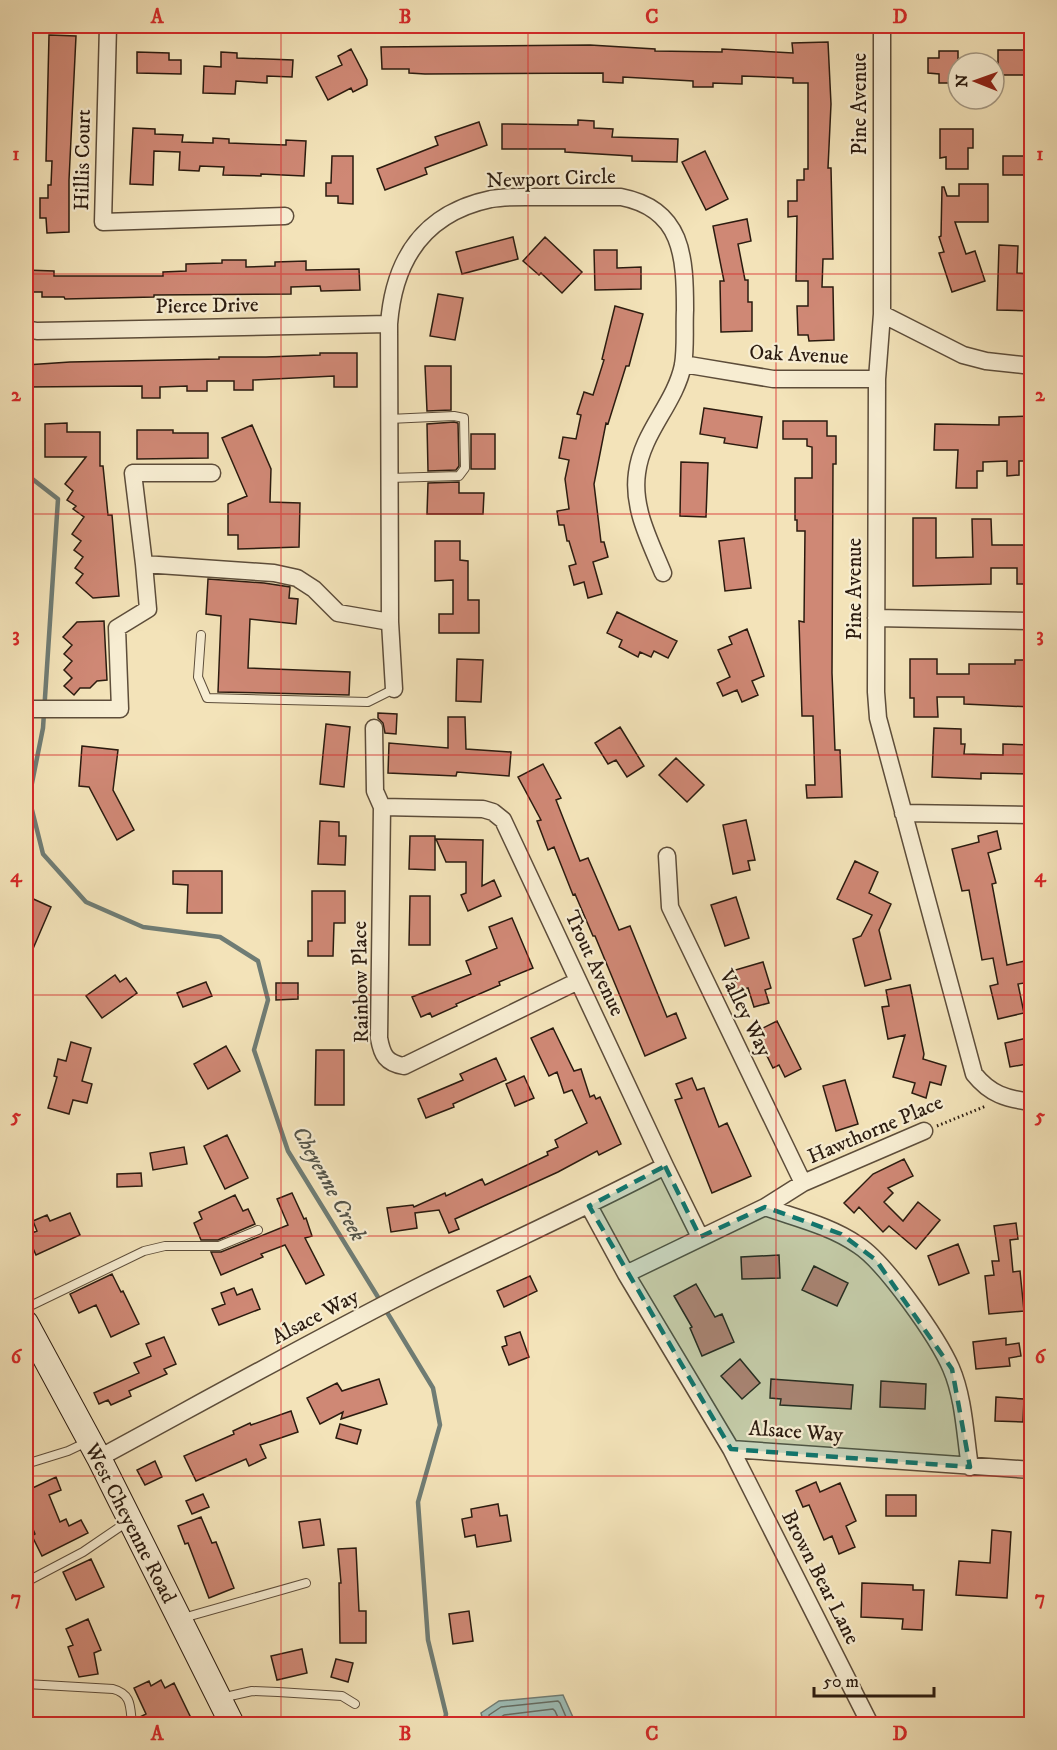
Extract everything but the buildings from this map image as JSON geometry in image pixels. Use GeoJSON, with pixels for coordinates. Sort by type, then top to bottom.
{"type":"FeatureCollection","features":[{"type":"Feature","properties":{"kind":"main road","name":"West Cheyenne Road"},"geometry":{"type":"LineString","coordinates":[[26,1323],[130,1520],[232,1725]]}},
{"type":"Feature","properties":{"kind":"street","name":"Hillis Court"},"geometry":{"type":"LineString","coordinates":[[108,26],[103,222],[285,216]]}},
{"type":"Feature","properties":{"kind":"street","name":"Pine Avenue"},"geometry":{"type":"LineString","coordinates":[[882,26],[882,314],[877,379],[876,692],[878,718],[974,1074],[985,1088],[1004,1097],[1032,1102]]}},
{"type":"Feature","properties":{"kind":"street","name":"Newport Circle"},"geometry":{"type":"LineString","coordinates":[[394,689],[390,622],[389,324],[391,298],[397,276],[406,257],[420,238],[436,223],[456,212],[493,199],[621,197],[639,200],[662,216],[673,230],[680,245],[685,275],[683,364],[676,384],[644,443],[636,486],[640,513],[663,573]]}},
{"type":"Feature","properties":{"kind":"street"},"geometry":{"type":"LineString","coordinates":[[882,314],[963,355],[986,361],[1032,366]]}},
{"type":"Feature","properties":{"kind":"street","name":"Pierce Drive"},"geometry":{"type":"LineString","coordinates":[[26,329],[37,331],[389,324]]}},
{"type":"Feature","properties":{"kind":"street","name":"Oak Avenue"},"geometry":{"type":"LineString","coordinates":[[683,364],[773,379],[877,379]]}},
{"type":"Feature","properties":{"kind":"street"},"geometry":{"type":"LineString","coordinates":[[29,709],[54,711],[120,709],[117,628],[148,609],[133,472],[212,473]]}},
{"type":"Feature","properties":{"kind":"street"},"geometry":{"type":"LineString","coordinates":[[144,564],[274,573],[297,578],[314,589],[338,613],[390,622]]}},
{"type":"Feature","properties":{"kind":"street"},"geometry":{"type":"LineString","coordinates":[[876,618],[1029,621]]}},
{"type":"Feature","properties":{"kind":"street","name":"Rainbow Place"},"geometry":{"type":"LineString","coordinates":[[374,728],[375,791],[382,807],[379,1038],[381,1049],[387,1059],[394,1064],[404,1066],[578,981]]}},
{"type":"Feature","properties":{"kind":"street","name":"Trout Avenue"},"geometry":{"type":"LineString","coordinates":[[382,807],[483,809],[494,812],[503,820],[700,1238]]}},
{"type":"Feature","properties":{"kind":"street"},"geometry":{"type":"LineString","coordinates":[[903,813],[1032,815]]}},
{"type":"Feature","properties":{"kind":"street","name":"Valley Way"},"geometry":{"type":"LineString","coordinates":[[667,856],[670,907],[803,1184]]}},
{"type":"Feature","properties":{"kind":"street","name":"Hawthorne Place"},"geometry":{"type":"LineString","coordinates":[[626,1274],[765,1207],[803,1184],[924,1131]]}},
{"type":"Feature","properties":{"kind":"street","name":"Alsace Way"},"geometry":{"type":"LineString","coordinates":[[94,1450],[430,1281],[589,1206],[665,1166]]}},
{"type":"Feature","properties":{"kind":"street","name":"Alsace Way"},"geometry":{"type":"LineString","coordinates":[[589,1206],[626,1274],[731,1449],[1032,1470]]}},
{"type":"Feature","properties":{"kind":"street"},"geometry":{"type":"LineString","coordinates":[[765,1207],[841,1234],[860,1245],[887,1272],[937,1342],[951,1369],[958,1392],[970,1467]]}},
{"type":"Feature","properties":{"kind":"street","name":"Brown Bear Lane"},"geometry":{"type":"LineString","coordinates":[[731,1449],[870,1725]]}},
{"type":"Feature","properties":{"kind":"lane"},"geometry":{"type":"LineString","coordinates":[[389,419],[454,416],[464,418],[465,468],[459,476],[389,478]]}},
{"type":"Feature","properties":{"kind":"lane"},"geometry":{"type":"LineString","coordinates":[[201,635],[198,677],[207,698],[368,702],[394,689]]}},
{"type":"Feature","properties":{"kind":"lane"},"geometry":{"type":"LineString","coordinates":[[26,1308],[144,1251],[165,1246],[219,1246],[258,1230]]}},
{"type":"Feature","properties":{"kind":"lane"},"geometry":{"type":"LineString","coordinates":[[26,1464],[68,1451],[94,1450]]}},
{"type":"Feature","properties":{"kind":"lane"},"geometry":{"type":"LineString","coordinates":[[26,1581],[83,1552],[130,1520]]}},
{"type":"Feature","properties":{"kind":"lane"},"geometry":{"type":"LineString","coordinates":[[179,1619],[306,1583]]}},
{"type":"Feature","properties":{"kind":"lane"},"geometry":{"type":"LineString","coordinates":[[26,1684],[113,1689],[123,1692],[128,1699],[132,1725]]}},
{"type":"Feature","properties":{"kind":"lane"},"geometry":{"type":"LineString","coordinates":[[219,1698],[252,1691],[342,1696],[355,1704]]}},
{"type":"Feature","properties":{"kind":"path","name":"Hawthorne Place"},"geometry":{"type":"LineString","coordinates":[[924,1131],[976,1112],[1004,1097]]}},
{"type":"Feature","properties":{"kind":"highlighted area"},"geometry":{"type":"Polygon","coordinates":[[[665,1166],[700,1237],[765,1207],[841,1234],[876,1260],[952,1369],[970,1467],[731,1449],[589,1206],[665,1166]]]}},
{"type":"Feature","properties":{"kind":"water"},"geometry":{"type":"Polygon","coordinates":[[[563,1695],[576,1724],[484,1724],[481,1713],[499,1701],[563,1695]]]}},
{"type":"Feature","properties":{"kind":"waterway","name":"Cheyenne Creek"},"geometry":{"type":"LineString","coordinates":[[26,474],[58,499],[43,728],[29,798],[43,854],[86,902],[143,927],[220,937],[258,961],[268,1000],[254,1050],[288,1151],[381,1302]]}},
{"type":"Feature","properties":{"kind":"waterway","name":"Cheyenne Creek"},"geometry":{"type":"LineString","coordinates":[[385,1309],[433,1388],[440,1425],[418,1502],[428,1640],[446,1714],[444,1724]]}}]}
